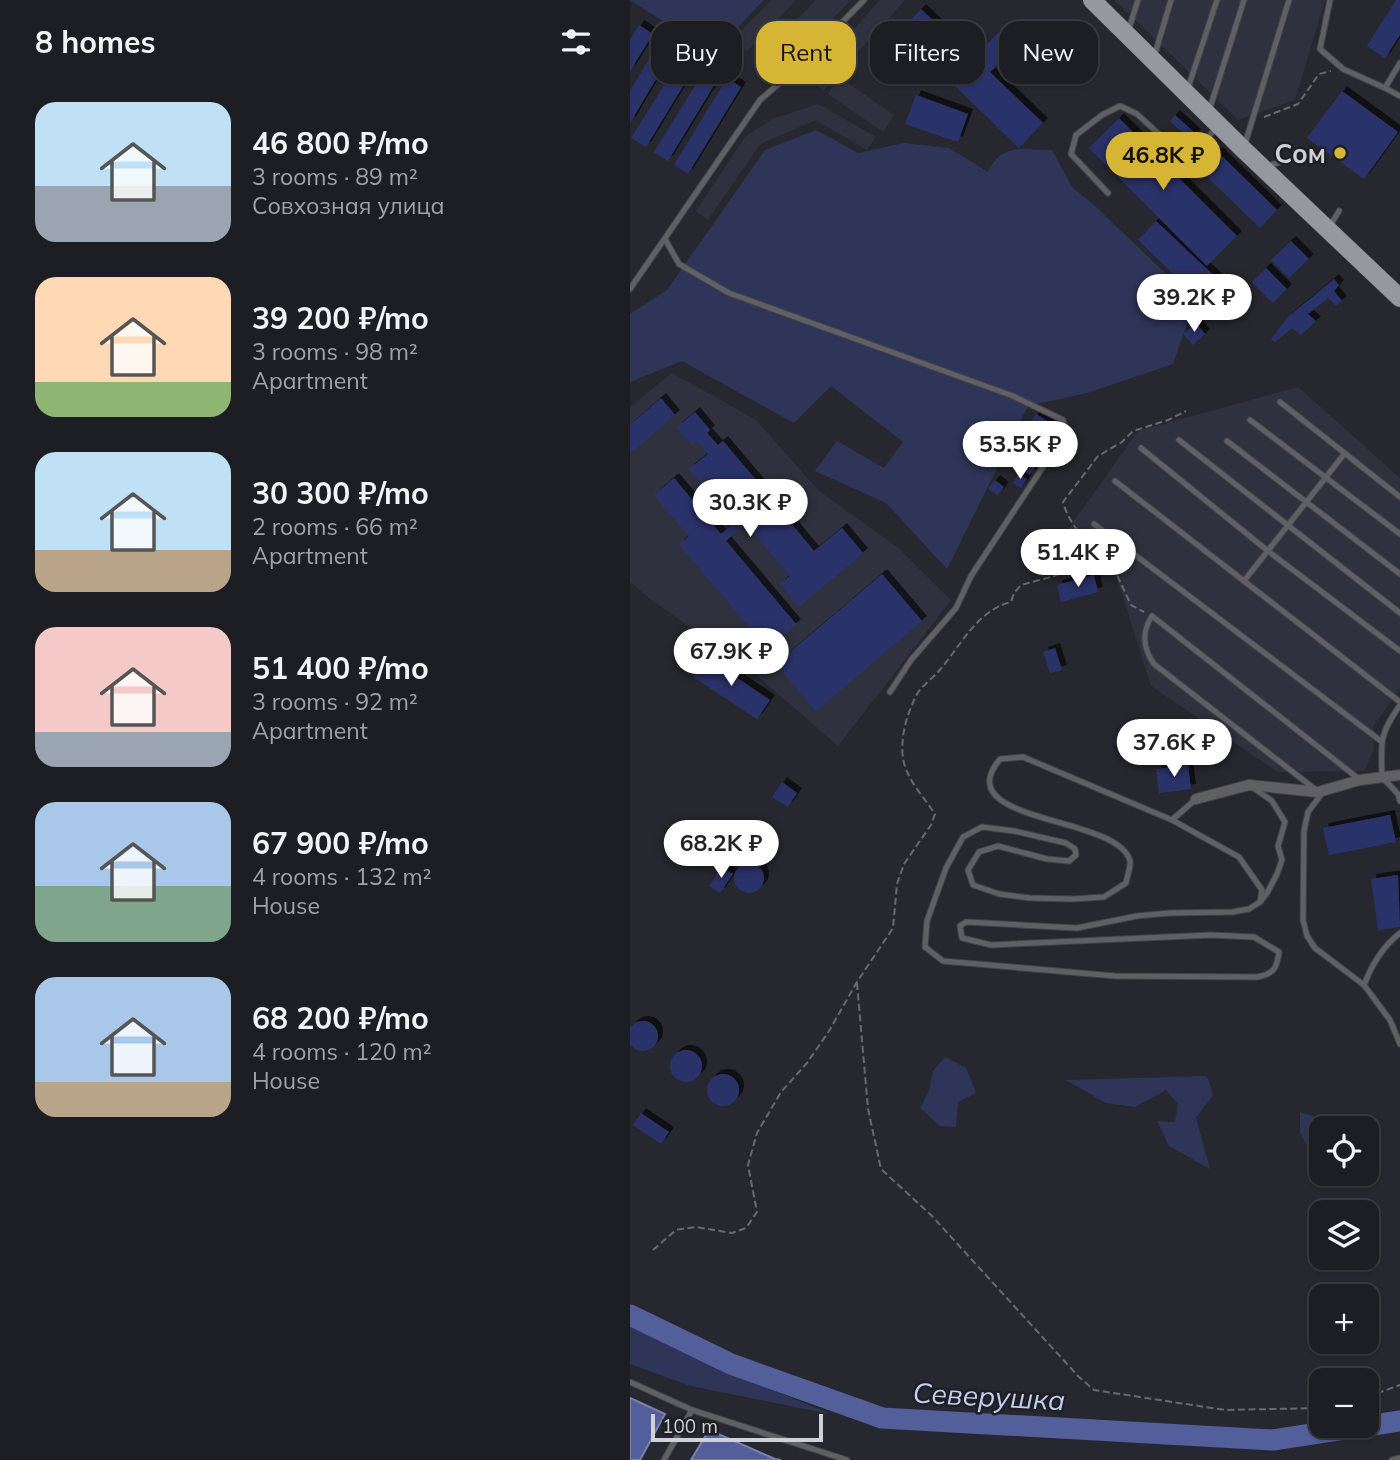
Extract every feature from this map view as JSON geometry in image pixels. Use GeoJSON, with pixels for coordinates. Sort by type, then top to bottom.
{"type":"FeatureCollection","features":[{"type":"Feature","properties":{"kind":"main road"},"geometry":{"type":"LineString","coordinates":[[1091,0],[1400,298]]}},
{"type":"Feature","properties":{"kind":"street"},"geometry":{"type":"LineString","coordinates":[[1196,799],[1249,785],[1323,791],[1360,780],[1400,775]]}},
{"type":"Feature","properties":{"kind":"lane"},"geometry":{"type":"LineString","coordinates":[[630,289],[760,100],[864,0]]}},
{"type":"Feature","properties":{"kind":"lane"},"geometry":{"type":"LineString","coordinates":[[1127,35],[1138,0]]}},
{"type":"Feature","properties":{"kind":"lane"},"geometry":{"type":"LineString","coordinates":[[1153,60],[1171,0]]}},
{"type":"Feature","properties":{"kind":"lane"},"geometry":{"type":"LineString","coordinates":[[1186,93],[1217,0]]}},
{"type":"Feature","properties":{"kind":"lane"},"geometry":{"type":"LineString","coordinates":[[1108,193],[1071,154],[1076,135],[1102,115],[1121,106],[1137,114],[1186,159],[1213,120],[1244,0]]}},
{"type":"Feature","properties":{"kind":"lane"},"geometry":{"type":"LineString","coordinates":[[1244,150],[1289,0]]}},
{"type":"Feature","properties":{"kind":"lane"},"geometry":{"type":"LineString","coordinates":[[1331,0],[1320,49],[1343,69],[1400,96]]}},
{"type":"Feature","properties":{"kind":"lane"},"geometry":{"type":"LineString","coordinates":[[1385,88],[1400,63]]}},
{"type":"Feature","properties":{"kind":"lane"},"geometry":{"type":"LineString","coordinates":[[1262,167],[1284,161]]}},
{"type":"Feature","properties":{"kind":"lane"},"geometry":{"type":"LineString","coordinates":[[1328,230],[1339,211]]}},
{"type":"Feature","properties":{"kind":"lane"},"geometry":{"type":"LineString","coordinates":[[665,239],[679,264],[729,293],[1013,396],[1063,420],[1065,429],[1060,441],[971,576],[956,608],[911,660],[890,692]]}},
{"type":"Feature","properties":{"kind":"lane"},"geometry":{"type":"LineString","coordinates":[[1280,402],[1400,497]]}},
{"type":"Feature","properties":{"kind":"lane"},"geometry":{"type":"LineString","coordinates":[[1250,420],[1400,534]]}},
{"type":"Feature","properties":{"kind":"lane"},"geometry":{"type":"LineString","coordinates":[[1179,440],[1400,613]]}},
{"type":"Feature","properties":{"kind":"lane"},"geometry":{"type":"LineString","coordinates":[[1227,441],[1400,574]]}},
{"type":"Feature","properties":{"kind":"lane"},"geometry":{"type":"LineString","coordinates":[[1142,448],[1268,551],[1400,651]]}},
{"type":"Feature","properties":{"kind":"lane"},"geometry":{"type":"LineString","coordinates":[[1244,581],[1345,453]]}},
{"type":"Feature","properties":{"kind":"lane"},"geometry":{"type":"LineString","coordinates":[[1115,481],[1400,703],[1384,727],[1381,741],[1382,777],[1398,793],[1400,801]]}},
{"type":"Feature","properties":{"kind":"lane"},"geometry":{"type":"LineString","coordinates":[[1094,524],[1381,741]]}},
{"type":"Feature","properties":{"kind":"lane"},"geometry":{"type":"LineString","coordinates":[[1360,780],[1152,616],[1144,639],[1146,652],[1154,664],[1324,791],[1308,812],[1304,831],[1303,920],[1307,936],[1315,948],[1364,985],[1390,1020],[1400,1044]]}},
{"type":"Feature","properties":{"kind":"lane"},"geometry":{"type":"LineString","coordinates":[[1249,785],[1272,802],[1285,822],[1278,846],[1282,860],[1277,874],[1268,893],[1260,902],[1249,909],[1159,914],[1077,928],[966,922],[960,926],[962,938],[991,944],[1211,935],[1254,937],[1279,952],[1277,967],[1270,975],[1115,976],[943,961],[925,947],[927,921],[946,869],[963,837],[982,827],[1066,842],[1075,849],[1076,855],[1069,861],[1058,860],[998,846],[979,852],[968,870],[973,886],[999,894],[1073,899],[1104,897],[1126,883],[1130,862],[1124,850],[1108,838],[1011,809],[994,796],[990,779],[993,767],[1000,759],[1023,757],[1172,821],[1239,857],[1262,890],[1260,902]]}},
{"type":"Feature","properties":{"kind":"lane"},"geometry":{"type":"LineString","coordinates":[[1172,821],[1196,799]]}},
{"type":"Feature","properties":{"kind":"lane"},"geometry":{"type":"LineString","coordinates":[[1364,985],[1372,964],[1389,941],[1400,933]]}},
{"type":"Feature","properties":{"kind":"lane"},"geometry":{"type":"LineString","coordinates":[[630,1382],[692,1410],[847,1460]]}},
{"type":"Feature","properties":{"kind":"lane"},"geometry":{"type":"LineString","coordinates":[[664,1460],[692,1410]]}},
{"type":"Feature","properties":{"kind":"lane"},"geometry":{"type":"LineString","coordinates":[[1392,1460],[1400,1458]]}},
{"type":"Feature","properties":{"kind":"path"},"geometry":{"type":"LineString","coordinates":[[1252,121],[1298,104],[1319,74],[1343,69]]}},
{"type":"Feature","properties":{"kind":"path"},"geometry":{"type":"LineString","coordinates":[[653,1250],[676,1230],[696,1227],[732,1233],[747,1228],[757,1212],[748,1165],[757,1133],[781,1092],[807,1063],[830,1031],[857,982],[893,928],[897,884],[936,814],[912,782],[903,759],[905,722],[918,692],[939,671],[984,615],[999,605],[1011,602],[1021,585],[1054,576],[1097,559],[1115,573],[1130,606],[1152,616]]}},
{"type":"Feature","properties":{"kind":"path"},"geometry":{"type":"LineString","coordinates":[[857,982],[868,1109],[881,1169],[931,1215],[1078,1376],[1094,1390],[1225,1409],[1309,1408]]}},
{"type":"Feature","properties":{"kind":"path"},"geometry":{"type":"LineString","coordinates":[[1379,1393],[1400,1385]]}},
{"type":"Feature","properties":{"kind":"shaded area"},"geometry":{"type":"Polygon","coordinates":[[[630,0],[764,0],[742,23],[663,21],[630,0]]]}},
{"type":"Feature","properties":{"kind":"shaded area"},"geometry":{"type":"Polygon","coordinates":[[[772,0],[796,0],[776,21],[756,21],[756,42],[747,51],[742,46],[742,30],[772,0]]]}},
{"type":"Feature","properties":{"kind":"shaded area"},"geometry":{"type":"Polygon","coordinates":[[[816,0],[851,0],[830,21],[796,21],[816,0]]]}},
{"type":"Feature","properties":{"kind":"shaded area"},"geometry":{"type":"Polygon","coordinates":[[[880,0],[905,0],[886,21],[870,21],[870,39],[856,54],[856,27],[880,0]]]}},
{"type":"Feature","properties":{"kind":"shaded area"},"geometry":{"type":"Polygon","coordinates":[[[1115,0],[1325,0],[1295,100],[1238,120],[1115,0]]]}},
{"type":"Feature","properties":{"kind":"shaded area"},"geometry":{"type":"Polygon","coordinates":[[[816,84],[829,84],[823,91],[816,84]]]}},
{"type":"Feature","properties":{"kind":"shaded area"},"geometry":{"type":"Polygon","coordinates":[[[834,84],[849,84],[894,115],[883,132],[828,94],[834,84]]]}},
{"type":"Feature","properties":{"kind":"shaded area"},"geometry":{"type":"Polygon","coordinates":[[[818,104],[876,137],[867,150],[816,120],[760,144],[708,220],[696,211],[745,137],[772,119],[818,104]]]}},
{"type":"Feature","properties":{"kind":"shaded area"},"geometry":{"type":"Polygon","coordinates":[[[816,130],[858,153],[904,143],[949,148],[988,172],[994,162],[1007,152],[1023,149],[1052,150],[1072,187],[1184,291],[1192,309],[1173,364],[1087,393],[1028,406],[947,569],[886,503],[815,471],[837,441],[884,468],[903,442],[831,386],[794,423],[682,361],[630,382],[630,314],[667,290],[765,150],[816,130]]]}},
{"type":"Feature","properties":{"kind":"shaded area"},"geometry":{"type":"Polygon","coordinates":[[[672,373],[756,420],[819,491],[897,547],[951,600],[838,746],[744,664],[650,599],[630,582],[630,407],[672,373]]]}},
{"type":"Feature","properties":{"kind":"shaded area"},"geometry":{"type":"Polygon","coordinates":[[[1298,387],[1400,478],[1400,688],[1373,727],[1374,750],[1364,771],[1278,772],[1151,686],[1115,571],[1069,528],[1138,431],[1298,387]]]}},
{"type":"Feature","properties":{"kind":"shaded area"},"geometry":{"type":"Polygon","coordinates":[[[945,1057],[966,1068],[976,1093],[958,1102],[956,1127],[940,1126],[920,1108],[929,1091],[933,1071],[945,1057]]]}},
{"type":"Feature","properties":{"kind":"shaded area"},"geometry":{"type":"Polygon","coordinates":[[[1207,1076],[1213,1095],[1196,1118],[1210,1169],[1169,1146],[1157,1121],[1175,1122],[1178,1104],[1166,1090],[1135,1107],[1106,1103],[1066,1080],[1207,1076]]]}},
{"type":"Feature","properties":{"kind":"shaded area"},"geometry":{"type":"Polygon","coordinates":[[[1300,1112],[1311,1116],[1309,1116],[1309,1142],[1306,1144],[1300,1132],[1300,1112]]]}},
{"type":"Feature","properties":{"kind":"shaded area"},"geometry":{"type":"Polygon","coordinates":[[[630,1325],[681,1351],[830,1414],[691,1386],[630,1364],[630,1325]]]}},
{"type":"Feature","properties":{"kind":"shaded area"},"geometry":{"type":"Polygon","coordinates":[[[630,1398],[665,1414],[640,1460],[630,1460],[630,1398]]]}},
{"type":"Feature","properties":{"kind":"shaded area"},"geometry":{"type":"Polygon","coordinates":[[[709,1430],[775,1459],[781,1460],[691,1460],[709,1430]]]}},
{"type":"Feature","properties":{"kind":"building"},"geometry":{"type":"Polygon","coordinates":[[[1396,0],[1400,0],[1400,35],[1385,58],[1367,46],[1396,0]]]}},
{"type":"Feature","properties":{"kind":"building"},"geometry":{"type":"Polygon","coordinates":[[[921,9],[934,21],[909,21],[921,9]]]}},
{"type":"Feature","properties":{"kind":"building"},"geometry":{"type":"Polygon","coordinates":[[[639,25],[651,33],[651,37],[630,71],[630,40],[639,25]]]}},
{"type":"Feature","properties":{"kind":"building"},"geometry":{"type":"Polygon","coordinates":[[[999,32],[999,63],[990,72],[999,84],[1002,84],[1043,123],[1019,148],[953,84],[985,84],[985,46],[999,32]]]}},
{"type":"Feature","properties":{"kind":"building"},"geometry":{"type":"Polygon","coordinates":[[[651,56],[653,84],[630,123],[630,91],[651,56]]]}},
{"type":"Feature","properties":{"kind":"building"},"geometry":{"type":"Polygon","coordinates":[[[665,84],[684,84],[646,147],[631,138],[665,84]]]}},
{"type":"Feature","properties":{"kind":"building"},"geometry":{"type":"Polygon","coordinates":[[[696,84],[715,84],[668,161],[654,152],[696,84]]]}},
{"type":"Feature","properties":{"kind":"building"},"geometry":{"type":"Polygon","coordinates":[[[723,84],[736,84],[741,87],[688,174],[674,165],[723,84]]]}},
{"type":"Feature","properties":{"kind":"building"},"geometry":{"type":"Polygon","coordinates":[[[1342,91],[1398,132],[1364,179],[1307,138],[1342,91]]]}},
{"type":"Feature","properties":{"kind":"building"},"geometry":{"type":"Polygon","coordinates":[[[916,95],[968,114],[958,142],[905,124],[916,95]]]}},
{"type":"Feature","properties":{"kind":"building"},"geometry":{"type":"Polygon","coordinates":[[[1175,115],[1196,134],[1190,140],[1170,121],[1175,115]]]}},
{"type":"Feature","properties":{"kind":"building"},"geometry":{"type":"Polygon","coordinates":[[[1119,118],[1237,236],[1207,266],[1089,148],[1119,118]]]}},
{"type":"Feature","properties":{"kind":"building"},"geometry":{"type":"Polygon","coordinates":[[[1218,152],[1277,210],[1260,228],[1199,169],[1218,152]]]}},
{"type":"Feature","properties":{"kind":"building"},"geometry":{"type":"Polygon","coordinates":[[[1156,221],[1226,287],[1213,301],[1197,285],[1191,291],[1138,240],[1156,221]]]}},
{"type":"Feature","properties":{"kind":"building"},"geometry":{"type":"Polygon","coordinates":[[[1291,241],[1309,259],[1289,278],[1271,260],[1291,241]]]}},
{"type":"Feature","properties":{"kind":"building"},"geometry":{"type":"Polygon","coordinates":[[[1266,268],[1287,289],[1273,303],[1252,282],[1266,268]]]}},
{"type":"Feature","properties":{"kind":"building"},"geometry":{"type":"Polygon","coordinates":[[[1334,279],[1339,285],[1334,291],[1342,301],[1336,306],[1328,298],[1308,314],[1316,321],[1301,335],[1292,328],[1275,342],[1271,339],[1288,317],[1334,279]]]}},
{"type":"Feature","properties":{"kind":"building"},"geometry":{"type":"Polygon","coordinates":[[[1196,323],[1205,334],[1193,345],[1183,334],[1196,323]]]}},
{"type":"Feature","properties":{"kind":"building"},"geometry":{"type":"Polygon","coordinates":[[[661,398],[675,415],[630,454],[630,425],[661,398]]]}},
{"type":"Feature","properties":{"kind":"building"},"geometry":{"type":"Polygon","coordinates":[[[695,412],[710,430],[707,433],[718,445],[723,441],[769,495],[776,490],[782,498],[775,504],[814,551],[842,528],[863,553],[799,607],[780,584],[790,576],[746,523],[726,541],[796,624],[767,648],[679,544],[689,536],[654,495],[674,478],[721,534],[741,517],[708,477],[701,483],[689,469],[708,454],[697,441],[692,445],[677,427],[695,412]]]}},
{"type":"Feature","properties":{"kind":"building"},"geometry":{"type":"Polygon","coordinates":[[[1036,414],[1059,428],[1047,447],[1024,433],[1036,414]]]}},
{"type":"Feature","properties":{"kind":"building"},"geometry":{"type":"Polygon","coordinates":[[[1026,458],[1036,466],[1030,475],[1019,468],[1026,458]]]}},
{"type":"Feature","properties":{"kind":"building"},"geometry":{"type":"Polygon","coordinates":[[[1018,474],[1027,479],[1021,488],[1013,483],[1018,474]]]}},
{"type":"Feature","properties":{"kind":"building"},"geometry":{"type":"Polygon","coordinates":[[[995,480],[1004,487],[998,495],[988,489],[995,480]]]}},
{"type":"Feature","properties":{"kind":"building"},"geometry":{"type":"Polygon","coordinates":[[[882,574],[922,621],[816,711],[776,664],[882,574]]]}},
{"type":"Feature","properties":{"kind":"building"},"geometry":{"type":"Polygon","coordinates":[[[1094,575],[1098,592],[1061,602],[1057,585],[1094,575]]]}},
{"type":"Feature","properties":{"kind":"building"},"geometry":{"type":"Polygon","coordinates":[[[1055,648],[1062,670],[1050,673],[1043,652],[1055,648]]]}},
{"type":"Feature","properties":{"kind":"building"},"geometry":{"type":"Polygon","coordinates":[[[706,657],[770,700],[757,719],[693,677],[706,657]]]}},
{"type":"Feature","properties":{"kind":"building"},"geometry":{"type":"Polygon","coordinates":[[[1188,765],[1191,789],[1159,793],[1156,769],[1188,765]]]}},
{"type":"Feature","properties":{"kind":"building"},"geometry":{"type":"Polygon","coordinates":[[[782,782],[797,793],[788,807],[772,797],[782,782]]]}},
{"type":"Feature","properties":{"kind":"building"},"geometry":{"type":"Polygon","coordinates":[[[1390,815],[1396,842],[1329,855],[1323,828],[1390,815]]]}},
{"type":"Feature","properties":{"kind":"building"},"geometry":{"type":"Polygon","coordinates":[[[713,837],[724,841],[728,852],[724,863],[713,867],[702,863],[698,852],[702,841],[713,837]]]}},
{"type":"Feature","properties":{"kind":"building"},"geometry":{"type":"Polygon","coordinates":[[[749,863],[760,867],[764,878],[760,889],[749,893],[738,889],[734,878],[738,867],[749,863]]]}},
{"type":"Feature","properties":{"kind":"building"},"geometry":{"type":"Polygon","coordinates":[[[722,867],[733,874],[720,893],[709,886],[722,867]]]}},
{"type":"Feature","properties":{"kind":"building"},"geometry":{"type":"Polygon","coordinates":[[[1398,875],[1400,927],[1378,930],[1371,879],[1398,875]]]}},
{"type":"Feature","properties":{"kind":"building"},"geometry":{"type":"Polygon","coordinates":[[[637,1022],[649,1022],[657,1030],[657,1042],[649,1050],[637,1050],[630,1044],[630,1028],[637,1022]]]}},
{"type":"Feature","properties":{"kind":"building"},"geometry":{"type":"Polygon","coordinates":[[[686,1050],[697,1055],[702,1066],[697,1077],[686,1082],[675,1077],[670,1066],[675,1055],[686,1050]]]}},
{"type":"Feature","properties":{"kind":"building"},"geometry":{"type":"Polygon","coordinates":[[[723,1074],[734,1079],[739,1090],[734,1101],[723,1106],[712,1101],[707,1090],[712,1079],[723,1074]]]}},
{"type":"Feature","properties":{"kind":"building"},"geometry":{"type":"Polygon","coordinates":[[[641,1113],[669,1132],[661,1144],[633,1125],[641,1113]]]}},
{"type":"Feature","properties":{"kind":"waterway","name":"Северушка"},"geometry":{"type":"LineString","coordinates":[[630,1315],[731,1364],[882,1418],[1273,1440],[1309,1434]]}},
{"type":"Feature","properties":{"kind":"waterway","name":"Северушка"},"geometry":{"type":"LineString","coordinates":[[1379,1424],[1400,1421]]}},
{"type":"Feature","properties":{"kind":"place","name":"Сом"},"geometry":{"type":"Point","coordinates":[1340,153]}}]}
